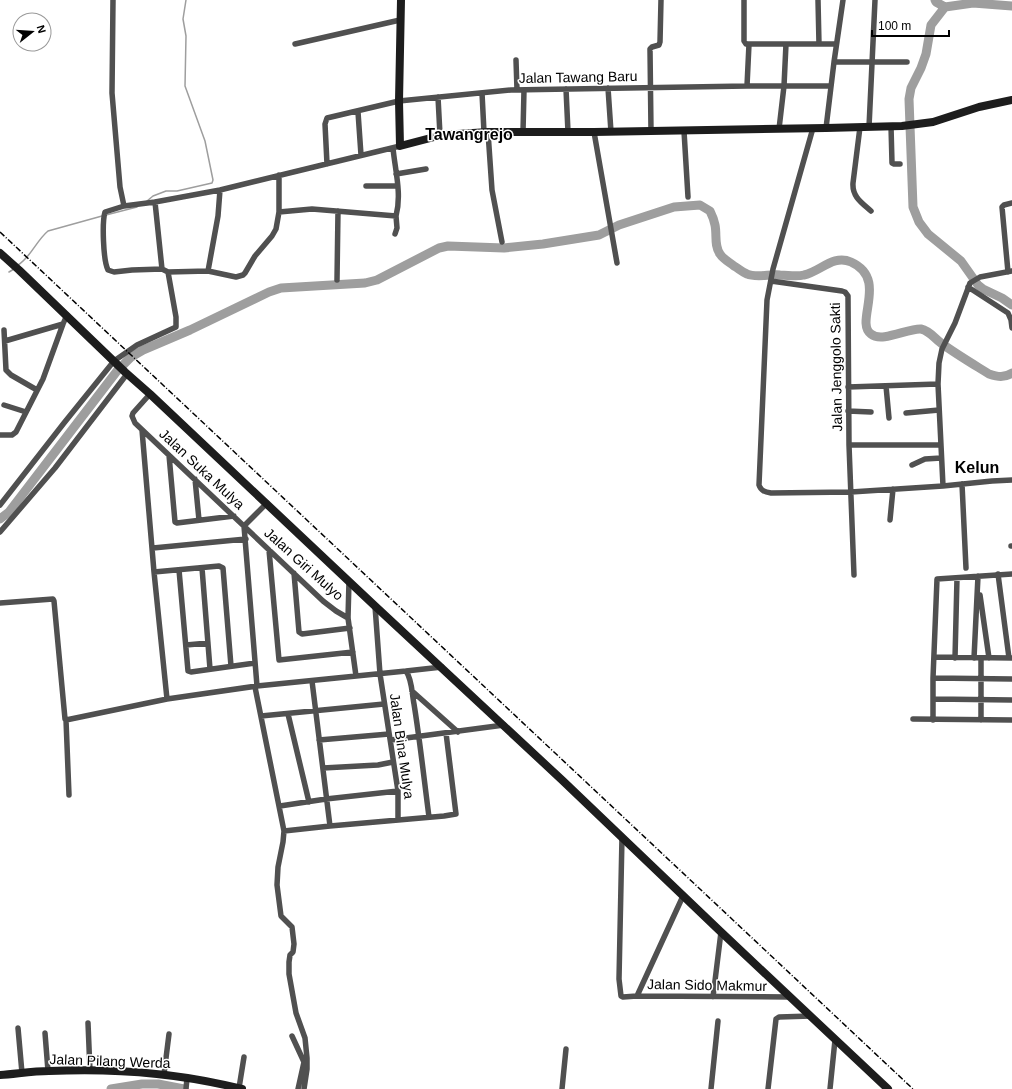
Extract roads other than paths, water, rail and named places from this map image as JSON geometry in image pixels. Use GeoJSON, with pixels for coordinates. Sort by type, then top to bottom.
{"type":"FeatureCollection","features":[{"type":"Feature","properties":{"kind":"main road"},"geometry":{"type":"LineString","coordinates":[[400,0],[399,101],[396,147],[440,135],[486,132],[684,131],[902,126],[923,124],[979,107],[1012,100]]}},
{"type":"Feature","properties":{"kind":"main road"},"geometry":{"type":"LineString","coordinates":[[1,254],[67,315],[126,373],[504,725],[888,1089]]}},
{"type":"Feature","properties":{"kind":"main road","name":"Jalan Pilang Werda"},"geometry":{"type":"LineString","coordinates":[[0,1076],[48,1071],[127,1071],[164,1074],[186,1083],[241,1089]]}},
{"type":"Feature","properties":{"kind":"street"},"geometry":{"type":"LineString","coordinates":[[113,0],[112,93],[120,187],[124,206]]}},
{"type":"Feature","properties":{"kind":"street"},"geometry":{"type":"LineString","coordinates":[[652,131],[650,49],[660,44],[662,0]]}},
{"type":"Feature","properties":{"kind":"street"},"geometry":{"type":"LineString","coordinates":[[744,0],[744,41],[746,44],[836,44]]}},
{"type":"Feature","properties":{"kind":"street"},"geometry":{"type":"LineString","coordinates":[[818,0],[819,44]]}},
{"type":"Feature","properties":{"kind":"street"},"geometry":{"type":"LineString","coordinates":[[826,128],[843,0]]}},
{"type":"Feature","properties":{"kind":"street"},"geometry":{"type":"LineString","coordinates":[[871,211],[856,198],[853,192],[853,183],[864,127],[871,61],[874,0]]}},
{"type":"Feature","properties":{"kind":"street"},"geometry":{"type":"LineString","coordinates":[[295,44],[400,20]]}},
{"type":"Feature","properties":{"kind":"street"},"geometry":{"type":"LineString","coordinates":[[747,86],[749,44]]}},
{"type":"Feature","properties":{"kind":"street"},"geometry":{"type":"LineString","coordinates":[[779,129],[784,86],[786,44]]}},
{"type":"Feature","properties":{"kind":"street"},"geometry":{"type":"LineString","coordinates":[[516,60],[517,90]]}},
{"type":"Feature","properties":{"kind":"street"},"geometry":{"type":"LineString","coordinates":[[834,62],[908,62]]}},
{"type":"Feature","properties":{"kind":"street","name":"Jalan Tawang Baru"},"geometry":{"type":"LineString","coordinates":[[327,164],[325,121],[328,118],[399,101],[517,90],[650,87],[831,86]]}},
{"type":"Feature","properties":{"kind":"street"},"geometry":{"type":"LineString","coordinates":[[608,88],[611,132]]}},
{"type":"Feature","properties":{"kind":"street"},"geometry":{"type":"LineString","coordinates":[[566,89],[568,132]]}},
{"type":"Feature","properties":{"kind":"street"},"geometry":{"type":"LineString","coordinates":[[523,132],[524,90]]}},
{"type":"Feature","properties":{"kind":"street"},"geometry":{"type":"LineString","coordinates":[[482,93],[492,190],[502,242]]}},
{"type":"Feature","properties":{"kind":"street"},"geometry":{"type":"LineString","coordinates":[[438,97],[440,135]]}},
{"type":"Feature","properties":{"kind":"street"},"geometry":{"type":"LineString","coordinates":[[358,112],[361,156]]}},
{"type":"Feature","properties":{"kind":"street"},"geometry":{"type":"LineString","coordinates":[[891,126],[892,163],[900,164]]}},
{"type":"Feature","properties":{"kind":"street"},"geometry":{"type":"LineString","coordinates":[[813,128],[773,269],[767,300],[760,488],[763,491],[771,493],[851,492],[943,486],[992,480],[1012,480]]}},
{"type":"Feature","properties":{"kind":"street"},"geometry":{"type":"LineString","coordinates":[[684,131],[688,196]]}},
{"type":"Feature","properties":{"kind":"street"},"geometry":{"type":"LineString","coordinates":[[594,132],[617,263]]}},
{"type":"Feature","properties":{"kind":"street"},"geometry":{"type":"LineString","coordinates":[[279,175],[279,212],[274,234],[255,256],[245,273],[242,275],[236,277],[208,271],[132,270],[114,272],[108,270],[105,260],[105,212],[124,206],[220,190],[279,175],[396,147],[398,200],[396,216],[397,228],[395,234]]}},
{"type":"Feature","properties":{"kind":"street"},"geometry":{"type":"LineString","coordinates":[[396,174],[426,169]]}},
{"type":"Feature","properties":{"kind":"street"},"geometry":{"type":"LineString","coordinates":[[366,186],[398,186]]}},
{"type":"Feature","properties":{"kind":"street"},"geometry":{"type":"LineString","coordinates":[[208,271],[218,216],[220,190]]}},
{"type":"Feature","properties":{"kind":"street"},"geometry":{"type":"LineString","coordinates":[[0,505],[64,423],[116,363],[137,345],[176,327],[176,317],[165,270],[155,202]]}},
{"type":"Feature","properties":{"kind":"street"},"geometry":{"type":"LineString","coordinates":[[943,486],[938,363],[942,349],[958,316],[969,285],[980,277],[1010,272],[1002,207],[1004,204],[1012,203]]}},
{"type":"Feature","properties":{"kind":"street"},"geometry":{"type":"LineString","coordinates":[[279,212],[312,209],[396,216]]}},
{"type":"Feature","properties":{"kind":"street"},"geometry":{"type":"LineString","coordinates":[[337,280],[338,210]]}},
{"type":"Feature","properties":{"kind":"street","name":"Jalan Jenggolo Sakti"},"geometry":{"type":"LineString","coordinates":[[771,280],[842,291],[847,294],[848,411],[854,575]]}},
{"type":"Feature","properties":{"kind":"street"},"geometry":{"type":"LineString","coordinates":[[969,285],[1008,313],[1012,320],[1012,328]]}},
{"type":"Feature","properties":{"kind":"street"},"geometry":{"type":"LineString","coordinates":[[0,435],[14,434],[43,379],[67,315]]}},
{"type":"Feature","properties":{"kind":"street"},"geometry":{"type":"LineString","coordinates":[[5,341],[63,324]]}},
{"type":"Feature","properties":{"kind":"street"},"geometry":{"type":"LineString","coordinates":[[4,330],[7,372],[37,390]]}},
{"type":"Feature","properties":{"kind":"street"},"geometry":{"type":"LineString","coordinates":[[0,532],[55,468],[126,373]]}},
{"type":"Feature","properties":{"kind":"street"},"geometry":{"type":"LineString","coordinates":[[848,387],[938,384]]}},
{"type":"Feature","properties":{"kind":"street"},"geometry":{"type":"LineString","coordinates":[[886,386],[889,418]]}},
{"type":"Feature","properties":{"kind":"street"},"geometry":{"type":"LineString","coordinates":[[150,394],[134,411],[132,416],[135,423],[142,430],[167,699]]}},
{"type":"Feature","properties":{"kind":"street"},"geometry":{"type":"LineString","coordinates":[[4,405],[26,412]]}},
{"type":"Feature","properties":{"kind":"street"},"geometry":{"type":"LineString","coordinates":[[906,413],[939,410]]}},
{"type":"Feature","properties":{"kind":"street"},"geometry":{"type":"LineString","coordinates":[[848,411],[871,412]]}},
{"type":"Feature","properties":{"kind":"street","name":"Jalan Suka Mulya"},"geometry":{"type":"LineString","coordinates":[[142,430],[244,526]]}},
{"type":"Feature","properties":{"kind":"street"},"geometry":{"type":"LineString","coordinates":[[849,445],[941,445]]}},
{"type":"Feature","properties":{"kind":"street"},"geometry":{"type":"LineString","coordinates":[[169,455],[175,522],[234,516]]}},
{"type":"Feature","properties":{"kind":"street"},"geometry":{"type":"LineString","coordinates":[[912,465],[925,458],[941,458]]}},
{"type":"Feature","properties":{"kind":"street"},"geometry":{"type":"LineString","coordinates":[[195,479],[199,520]]}},
{"type":"Feature","properties":{"kind":"street"},"geometry":{"type":"LineString","coordinates":[[962,484],[966,568]]}},
{"type":"Feature","properties":{"kind":"street"},"geometry":{"type":"LineString","coordinates":[[890,520],[894,489]]}},
{"type":"Feature","properties":{"kind":"street"},"geometry":{"type":"LineString","coordinates":[[266,503],[244,526],[256,686],[284,831],[278,867],[277,885],[281,916],[292,927],[294,944],[293,952],[290,956],[289,974],[296,1013],[305,1038],[307,1058],[304,1089]]}},
{"type":"Feature","properties":{"kind":"street","name":"Jalan Giri Mulyo"},"geometry":{"type":"LineString","coordinates":[[244,526],[330,607],[348,618]]}},
{"type":"Feature","properties":{"kind":"street"},"geometry":{"type":"LineString","coordinates":[[153,548],[246,539]]}},
{"type":"Feature","properties":{"kind":"street"},"geometry":{"type":"LineString","coordinates":[[269,550],[279,660],[353,652]]}},
{"type":"Feature","properties":{"kind":"street"},"geometry":{"type":"LineString","coordinates":[[154,572],[219,566],[223,568],[231,666]]}},
{"type":"Feature","properties":{"kind":"street"},"geometry":{"type":"LineString","coordinates":[[202,568],[210,669]]}},
{"type":"Feature","properties":{"kind":"street"},"geometry":{"type":"LineString","coordinates":[[178,570],[189,672],[255,663]]}},
{"type":"Feature","properties":{"kind":"street"},"geometry":{"type":"LineString","coordinates":[[294,573],[299,632],[302,634],[350,628]]}},
{"type":"Feature","properties":{"kind":"street"},"geometry":{"type":"LineString","coordinates":[[934,657],[1010,658],[998,574]]}},
{"type":"Feature","properties":{"kind":"street"},"geometry":{"type":"LineString","coordinates":[[933,720],[936,580],[1012,574]]}},
{"type":"Feature","properties":{"kind":"street"},"geometry":{"type":"LineString","coordinates":[[974,658],[978,576]]}},
{"type":"Feature","properties":{"kind":"street"},"geometry":{"type":"LineString","coordinates":[[955,658],[957,578]]}},
{"type":"Feature","properties":{"kind":"street"},"geometry":{"type":"LineString","coordinates":[[349,580],[348,618],[356,676]]}},
{"type":"Feature","properties":{"kind":"street"},"geometry":{"type":"LineString","coordinates":[[978,583],[990,658]]}},
{"type":"Feature","properties":{"kind":"street"},"geometry":{"type":"LineString","coordinates":[[0,603],[54,601],[66,720],[69,794]]}},
{"type":"Feature","properties":{"kind":"street","name":"Jalan Bina Mulya"},"geometry":{"type":"LineString","coordinates":[[375,606],[380,674],[398,791],[398,820]]}},
{"type":"Feature","properties":{"kind":"street"},"geometry":{"type":"LineString","coordinates":[[186,645],[208,643]]}},
{"type":"Feature","properties":{"kind":"street"},"geometry":{"type":"LineString","coordinates":[[981,658],[981,720]]}},
{"type":"Feature","properties":{"kind":"street"},"geometry":{"type":"LineString","coordinates":[[66,720],[167,699],[256,686],[442,667]]}},
{"type":"Feature","properties":{"kind":"street"},"geometry":{"type":"LineString","coordinates":[[406,671],[412,691],[419,736],[428,817]]}},
{"type":"Feature","properties":{"kind":"street"},"geometry":{"type":"LineString","coordinates":[[933,678],[1012,679]]}},
{"type":"Feature","properties":{"kind":"street"},"geometry":{"type":"LineString","coordinates":[[312,681],[330,826]]}},
{"type":"Feature","properties":{"kind":"street"},"geometry":{"type":"LineString","coordinates":[[412,691],[458,732]]}},
{"type":"Feature","properties":{"kind":"street"},"geometry":{"type":"LineString","coordinates":[[933,699],[1012,700]]}},
{"type":"Feature","properties":{"kind":"street"},"geometry":{"type":"LineString","coordinates":[[261,716],[384,704]]}},
{"type":"Feature","properties":{"kind":"street"},"geometry":{"type":"LineString","coordinates":[[288,714],[309,802]]}},
{"type":"Feature","properties":{"kind":"street"},"geometry":{"type":"LineString","coordinates":[[913,719],[1012,720]]}},
{"type":"Feature","properties":{"kind":"street"},"geometry":{"type":"LineString","coordinates":[[319,740],[419,736],[504,725]]}},
{"type":"Feature","properties":{"kind":"street"},"geometry":{"type":"LineString","coordinates":[[284,831],[456,814],[446,733]]}},
{"type":"Feature","properties":{"kind":"street"},"geometry":{"type":"LineString","coordinates":[[323,768],[378,765],[394,762]]}},
{"type":"Feature","properties":{"kind":"street"},"geometry":{"type":"LineString","coordinates":[[280,806],[398,791]]}},
{"type":"Feature","properties":{"kind":"street","name":"Jalan Sido Makmur"},"geometry":{"type":"LineString","coordinates":[[622,837],[618,979],[620,994],[623,997],[790,997]]}},
{"type":"Feature","properties":{"kind":"street"},"geometry":{"type":"LineString","coordinates":[[638,996],[683,896]]}},
{"type":"Feature","properties":{"kind":"street"},"geometry":{"type":"LineString","coordinates":[[713,997],[721,932]]}},
{"type":"Feature","properties":{"kind":"street"},"geometry":{"type":"LineString","coordinates":[[768,1089],[776,1018],[811,1016]]}},
{"type":"Feature","properties":{"kind":"street"},"geometry":{"type":"LineString","coordinates":[[711,1089],[718,1021]]}},
{"type":"Feature","properties":{"kind":"street"},"geometry":{"type":"LineString","coordinates":[[88,1023],[90,1071]]}},
{"type":"Feature","properties":{"kind":"street"},"geometry":{"type":"LineString","coordinates":[[18,1028],[22,1073]]}},
{"type":"Feature","properties":{"kind":"street"},"geometry":{"type":"LineString","coordinates":[[45,1033],[48,1071]]}},
{"type":"Feature","properties":{"kind":"street"},"geometry":{"type":"LineString","coordinates":[[164,1074],[169,1034]]}},
{"type":"Feature","properties":{"kind":"street"},"geometry":{"type":"LineString","coordinates":[[292,1036],[304,1062],[298,1089]]}},
{"type":"Feature","properties":{"kind":"street"},"geometry":{"type":"LineString","coordinates":[[830,1089],[835,1040]]}},
{"type":"Feature","properties":{"kind":"street"},"geometry":{"type":"LineString","coordinates":[[562,1089],[566,1049]]}},
{"type":"Feature","properties":{"kind":"street"},"geometry":{"type":"LineString","coordinates":[[241,1089],[244,1057]]}},
{"type":"Feature","properties":{"kind":"waterway"},"geometry":{"type":"LineString","coordinates":[[147,201],[153,196],[166,191],[177,191],[212,183],[213,180],[205,141],[185,86],[186,36],[183,19],[186,0]]}},
{"type":"Feature","properties":{"kind":"waterway"},"geometry":{"type":"LineString","coordinates":[[935,0],[945,7]]}},
{"type":"Feature","properties":{"kind":"waterway"},"geometry":{"type":"LineString","coordinates":[[1012,6],[973,3],[945,7],[931,25],[926,54],[911,88],[909,99],[913,207],[919,222],[928,234],[961,261],[978,285],[1012,305]]}},
{"type":"Feature","properties":{"kind":"waterway"},"geometry":{"type":"LineString","coordinates":[[0,519],[9,512],[117,371],[131,357],[143,350],[190,330],[269,292],[281,288],[365,283],[377,280],[439,248],[448,246],[504,248],[543,244],[599,235],[619,225],[674,207],[700,205],[710,211],[715,223],[716,244],[718,251],[724,259],[745,273],[751,275],[801,276],[838,260],[851,262],[862,269],[868,279],[870,289],[866,320],[867,328],[871,334],[882,337],[921,329],[927,331],[938,341],[989,374],[995,376],[1006,376],[1012,373]]}},
{"type":"Feature","properties":{"kind":"waterway"},"geometry":{"type":"LineString","coordinates":[[106,215],[137,207]]}},
{"type":"Feature","properties":{"kind":"waterway"},"geometry":{"type":"LineString","coordinates":[[18,265],[23,262],[40,239],[48,231],[102,216]]}},
{"type":"Feature","properties":{"kind":"waterway"},"geometry":{"type":"LineString","coordinates":[[9,272],[14,269]]}},
{"type":"Feature","properties":{"kind":"waterway"},"geometry":{"type":"LineString","coordinates":[[111,1089],[142,1084],[158,1084],[184,1089]]}},
{"type":"Feature","properties":{"kind":"railway"},"geometry":{"type":"LineString","coordinates":[[0,232],[913,1089]]}},
{"type":"Feature","properties":{"kind":"district","name":"Tawangrejo"},"geometry":{"type":"Point","coordinates":[469,134]}},
{"type":"Feature","properties":{"kind":"district","name":"Kelun"},"geometry":{"type":"Point","coordinates":[977,467]}}]}
